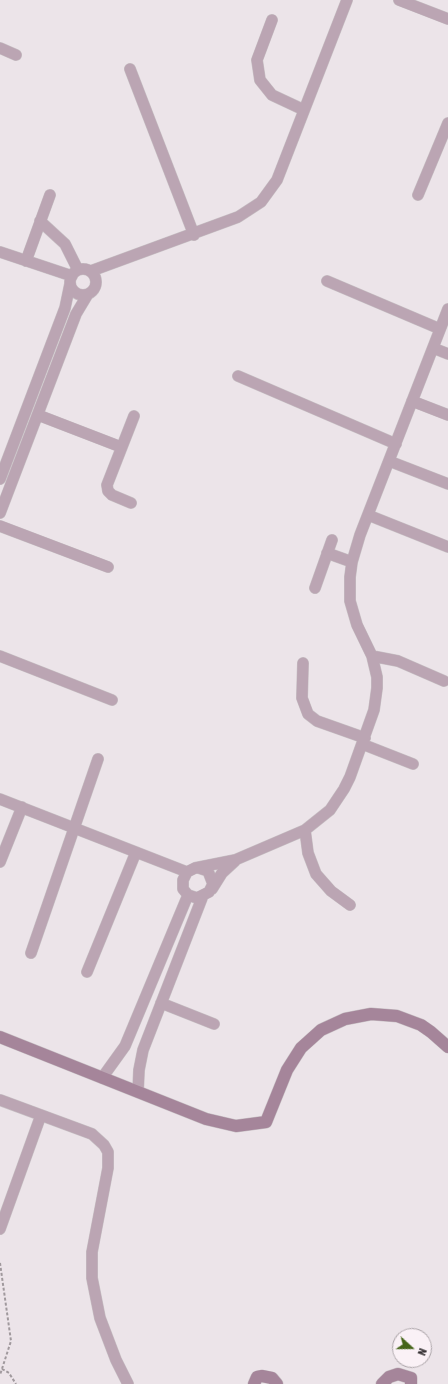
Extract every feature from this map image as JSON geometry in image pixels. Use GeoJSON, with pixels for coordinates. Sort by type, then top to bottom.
{"type":"FeatureCollection","features":[{"type":"Feature","properties":{"kind":"street"},"geometry":{"type":"LineString","coordinates":[[0,479],[65,308],[73,277],[87,269],[91,271],[194,235],[246,213],[268,196],[278,180],[347,0]]}},
{"type":"Feature","properties":{"kind":"street"},"geometry":{"type":"LineString","coordinates":[[399,0],[448,19]]}},
{"type":"Feature","properties":{"kind":"street"},"geometry":{"type":"LineString","coordinates":[[272,20],[257,60],[260,80],[272,95],[304,110]]}},
{"type":"Feature","properties":{"kind":"street"},"geometry":{"type":"LineString","coordinates":[[0,48],[16,55]]}},
{"type":"Feature","properties":{"kind":"street"},"geometry":{"type":"LineString","coordinates":[[130,69],[194,235]]}},
{"type":"Feature","properties":{"kind":"street"},"geometry":{"type":"LineString","coordinates":[[418,195],[448,123]]}},
{"type":"Feature","properties":{"kind":"street"},"geometry":{"type":"LineString","coordinates":[[26,261],[50,195]]}},
{"type":"Feature","properties":{"kind":"street"},"geometry":{"type":"LineString","coordinates":[[40,221],[65,244],[75,292],[84,295],[88,294]]}},
{"type":"Feature","properties":{"kind":"street"},"geometry":{"type":"LineString","coordinates":[[0,252],[73,277]]}},
{"type":"Feature","properties":{"kind":"street"},"geometry":{"type":"LineString","coordinates":[[0,513],[76,314],[88,294],[96,285],[96,278],[91,271]]}},
{"type":"Feature","properties":{"kind":"street"},"geometry":{"type":"LineString","coordinates":[[327,281],[440,329]]}},
{"type":"Feature","properties":{"kind":"street"},"geometry":{"type":"LineString","coordinates":[[202,898],[188,895],[182,884],[187,872],[194,868],[235,860],[305,830],[322,817],[338,800],[347,783],[364,741],[374,710],[377,688],[372,656],[353,614],[349,589],[352,562],[368,515],[448,309]]}},
{"type":"Feature","properties":{"kind":"street"},"geometry":{"type":"LineString","coordinates":[[433,348],[448,354]]}},
{"type":"Feature","properties":{"kind":"street"},"geometry":{"type":"LineString","coordinates":[[238,376],[396,444]]}},
{"type":"Feature","properties":{"kind":"street"},"geometry":{"type":"LineString","coordinates":[[412,401],[448,415]]}},
{"type":"Feature","properties":{"kind":"street"},"geometry":{"type":"LineString","coordinates":[[38,415],[121,447]]}},
{"type":"Feature","properties":{"kind":"street"},"geometry":{"type":"LineString","coordinates":[[131,503],[112,495],[107,488],[107,482],[134,416]]}},
{"type":"Feature","properties":{"kind":"street"},"geometry":{"type":"LineString","coordinates":[[389,461],[448,484]]}},
{"type":"Feature","properties":{"kind":"street"},"geometry":{"type":"LineString","coordinates":[[5,465],[17,470]]}},
{"type":"Feature","properties":{"kind":"street"},"geometry":{"type":"LineString","coordinates":[[368,515],[448,547]]}},
{"type":"Feature","properties":{"kind":"street"},"geometry":{"type":"LineString","coordinates":[[0,526],[108,568]]}},
{"type":"Feature","properties":{"kind":"street"},"geometry":{"type":"LineString","coordinates":[[315,588],[332,540]]}},
{"type":"Feature","properties":{"kind":"street"},"geometry":{"type":"LineString","coordinates":[[327,553],[352,562]]}},
{"type":"Feature","properties":{"kind":"street"},"geometry":{"type":"LineString","coordinates":[[0,656],[112,700]]}},
{"type":"Feature","properties":{"kind":"street"},"geometry":{"type":"LineString","coordinates":[[372,656],[398,661],[444,681]]}},
{"type":"Feature","properties":{"kind":"street"},"geometry":{"type":"LineString","coordinates":[[303,663],[302,698],[308,714],[317,720],[413,764]]}},
{"type":"Feature","properties":{"kind":"street"},"geometry":{"type":"LineString","coordinates":[[31,953],[98,758]]}},
{"type":"Feature","properties":{"kind":"street"},"geometry":{"type":"LineString","coordinates":[[0,799],[187,872]]}},
{"type":"Feature","properties":{"kind":"street"},"geometry":{"type":"LineString","coordinates":[[0,862],[22,807]]}},
{"type":"Feature","properties":{"kind":"street"},"geometry":{"type":"LineString","coordinates":[[305,830],[308,852],[316,874],[331,891],[350,905]]}},
{"type":"Feature","properties":{"kind":"street"},"geometry":{"type":"LineString","coordinates":[[87,972],[136,852]]}},
{"type":"Feature","properties":{"kind":"street"},"geometry":{"type":"LineString","coordinates":[[138,1092],[140,1060],[146,1041],[202,898],[212,888],[222,873],[235,860]]}},
{"type":"Feature","properties":{"kind":"street"},"geometry":{"type":"LineString","coordinates":[[199,868],[208,871],[211,875],[213,884],[212,888]]}},
{"type":"Feature","properties":{"kind":"street"},"geometry":{"type":"LineString","coordinates":[[102,1078],[119,1056],[130,1034],[188,895]]}},
{"type":"Feature","properties":{"kind":"street"},"geometry":{"type":"LineString","coordinates":[[161,1003],[214,1024]]}},
{"type":"Feature","properties":{"kind":"street"},"geometry":{"type":"LineString","coordinates":[[0,1037],[216,1123],[236,1126],[266,1122],[287,1070],[301,1048],[321,1030],[345,1019],[371,1014],[397,1016],[421,1025],[432,1032],[448,1048]]}},
{"type":"Feature","properties":{"kind":"street"},"geometry":{"type":"LineString","coordinates":[[130,1034],[146,1041]]}},
{"type":"Feature","properties":{"kind":"street"},"geometry":{"type":"LineString","coordinates":[[0,1100],[92,1134],[104,1145],[108,1152],[108,1168],[92,1252],[92,1278],[100,1318],[116,1360],[128,1384]]}},
{"type":"Feature","properties":{"kind":"street"},"geometry":{"type":"LineString","coordinates":[[0,1229],[41,1115]]}},
{"type":"Feature","properties":{"kind":"street"},"geometry":{"type":"LineString","coordinates":[[382,1384],[389,1377],[398,1374],[411,1378],[411,1384]]}},
{"type":"Feature","properties":{"kind":"street"},"geometry":{"type":"LineString","coordinates":[[254,1384],[257,1377],[262,1376],[272,1378],[277,1384]]}},
{"type":"Feature","properties":{"kind":"path"},"geometry":{"type":"LineString","coordinates":[[0,1263],[11,1341],[0,1375]]}},
{"type":"Feature","properties":{"kind":"path"},"geometry":{"type":"LineString","coordinates":[[0,1361],[5,1363]]}},
{"type":"Feature","properties":{"kind":"path"},"geometry":{"type":"LineString","coordinates":[[2,1369],[8,1373],[16,1384]]}}]}
